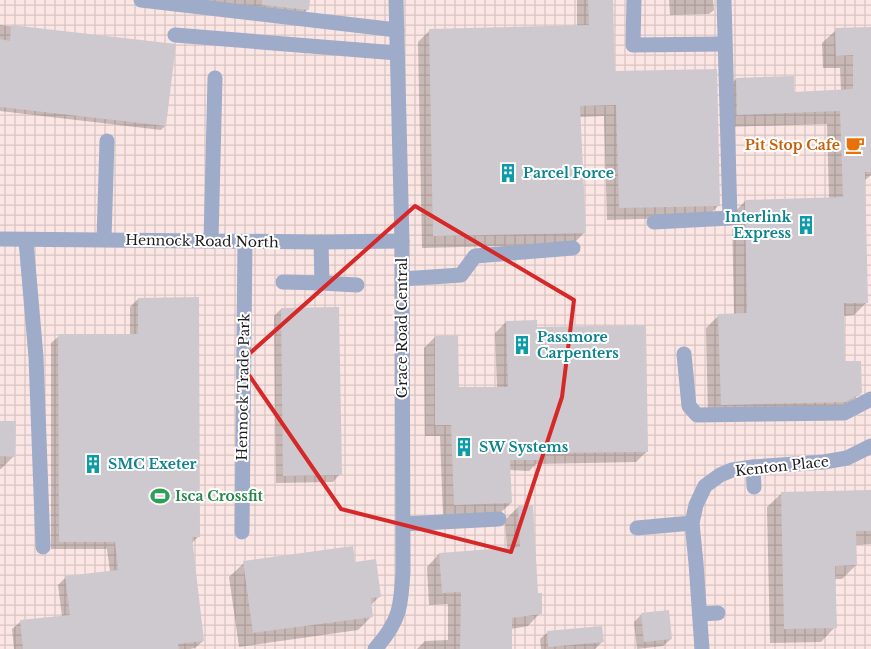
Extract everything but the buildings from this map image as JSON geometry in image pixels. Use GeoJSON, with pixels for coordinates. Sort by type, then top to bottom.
{"type":"FeatureCollection","features":[{"type":"Feature","properties":{"kind":"street"},"geometry":{"type":"LineString","coordinates":[[141,0],[397,30]]}},
{"type":"Feature","properties":{"kind":"street","name":"Grace Road Central"},"geometry":{"type":"LineString","coordinates":[[375,649],[387,636],[397,618],[402,599],[402,241],[396,0]]}},
{"type":"Feature","properties":{"kind":"street"},"geometry":{"type":"LineString","coordinates":[[634,0],[633,45],[724,44]]}},
{"type":"Feature","properties":{"kind":"street"},"geometry":{"type":"LineString","coordinates":[[654,222],[730,218],[724,0]]}},
{"type":"Feature","properties":{"kind":"street"},"geometry":{"type":"LineString","coordinates":[[175,35],[397,53]]}},
{"type":"Feature","properties":{"kind":"street"},"geometry":{"type":"LineString","coordinates":[[211,241],[215,78]]}},
{"type":"Feature","properties":{"kind":"street"},"geometry":{"type":"LineString","coordinates":[[104,239],[107,141]]}},
{"type":"Feature","properties":{"kind":"street","name":"Hennock Road North"},"geometry":{"type":"LineString","coordinates":[[1,240],[402,241]]}},
{"type":"Feature","properties":{"kind":"street"},"geometry":{"type":"LineString","coordinates":[[26,241],[36,357],[43,546]]}},
{"type":"Feature","properties":{"kind":"street","name":"Hennock Trade Park"},"geometry":{"type":"LineString","coordinates":[[242,532],[245,242]]}},
{"type":"Feature","properties":{"kind":"street"},"geometry":{"type":"LineString","coordinates":[[322,242],[322,283]]}},
{"type":"Feature","properties":{"kind":"street"},"geometry":{"type":"LineString","coordinates":[[402,279],[461,275],[475,256],[573,248]]}},
{"type":"Feature","properties":{"kind":"street"},"geometry":{"type":"LineString","coordinates":[[283,282],[357,285]]}},
{"type":"Feature","properties":{"kind":"street"},"geometry":{"type":"LineString","coordinates":[[684,354],[689,406],[697,415],[844,413],[871,399]]}},
{"type":"Feature","properties":{"kind":"street","name":"Kenton Place"},"geometry":{"type":"LineString","coordinates":[[702,649],[692,523],[701,492],[710,480],[732,470],[824,462],[847,458],[871,446]]}},
{"type":"Feature","properties":{"kind":"street"},"geometry":{"type":"LineString","coordinates":[[752,467],[754,487]]}},
{"type":"Feature","properties":{"kind":"street"},"geometry":{"type":"LineString","coordinates":[[403,524],[499,519]]}},
{"type":"Feature","properties":{"kind":"street"},"geometry":{"type":"LineString","coordinates":[[637,528],[692,523]]}},
{"type":"Feature","properties":{"kind":"street"},"geometry":{"type":"LineString","coordinates":[[700,614],[718,613]]}},
{"type":"Feature","properties":{"kind":"highlighted area"},"geometry":{"type":"Polygon","coordinates":[[[415,206],[574,300],[562,397],[511,552],[341,509],[240,362],[415,206]]]}},
{"type":"Feature","properties":{"kind":"shaded area"},"geometry":{"type":"Polygon","coordinates":[[[0,0],[871,0],[871,649],[0,649],[0,0]]]}},
{"type":"Feature","properties":{"kind":"place","name":"Pit Stop Cafe"},"geometry":{"type":"Point","coordinates":[855,145]}},
{"type":"Feature","properties":{"kind":"place","name":"Parcel Force"},"geometry":{"type":"Point","coordinates":[508,173]}},
{"type":"Feature","properties":{"kind":"place","name":"Interlink Express"},"geometry":{"type":"Point","coordinates":[806,225]}},
{"type":"Feature","properties":{"kind":"place","name":"Passmore Carpenters"},"geometry":{"type":"Point","coordinates":[522,345]}},
{"type":"Feature","properties":{"kind":"place","name":"SW Systems"},"geometry":{"type":"Point","coordinates":[464,447]}},
{"type":"Feature","properties":{"kind":"place","name":"SMC Exeter"},"geometry":{"type":"Point","coordinates":[93,464]}},
{"type":"Feature","properties":{"kind":"place","name":"Isca Crossfit"},"geometry":{"type":"Point","coordinates":[160,496]}}]}
